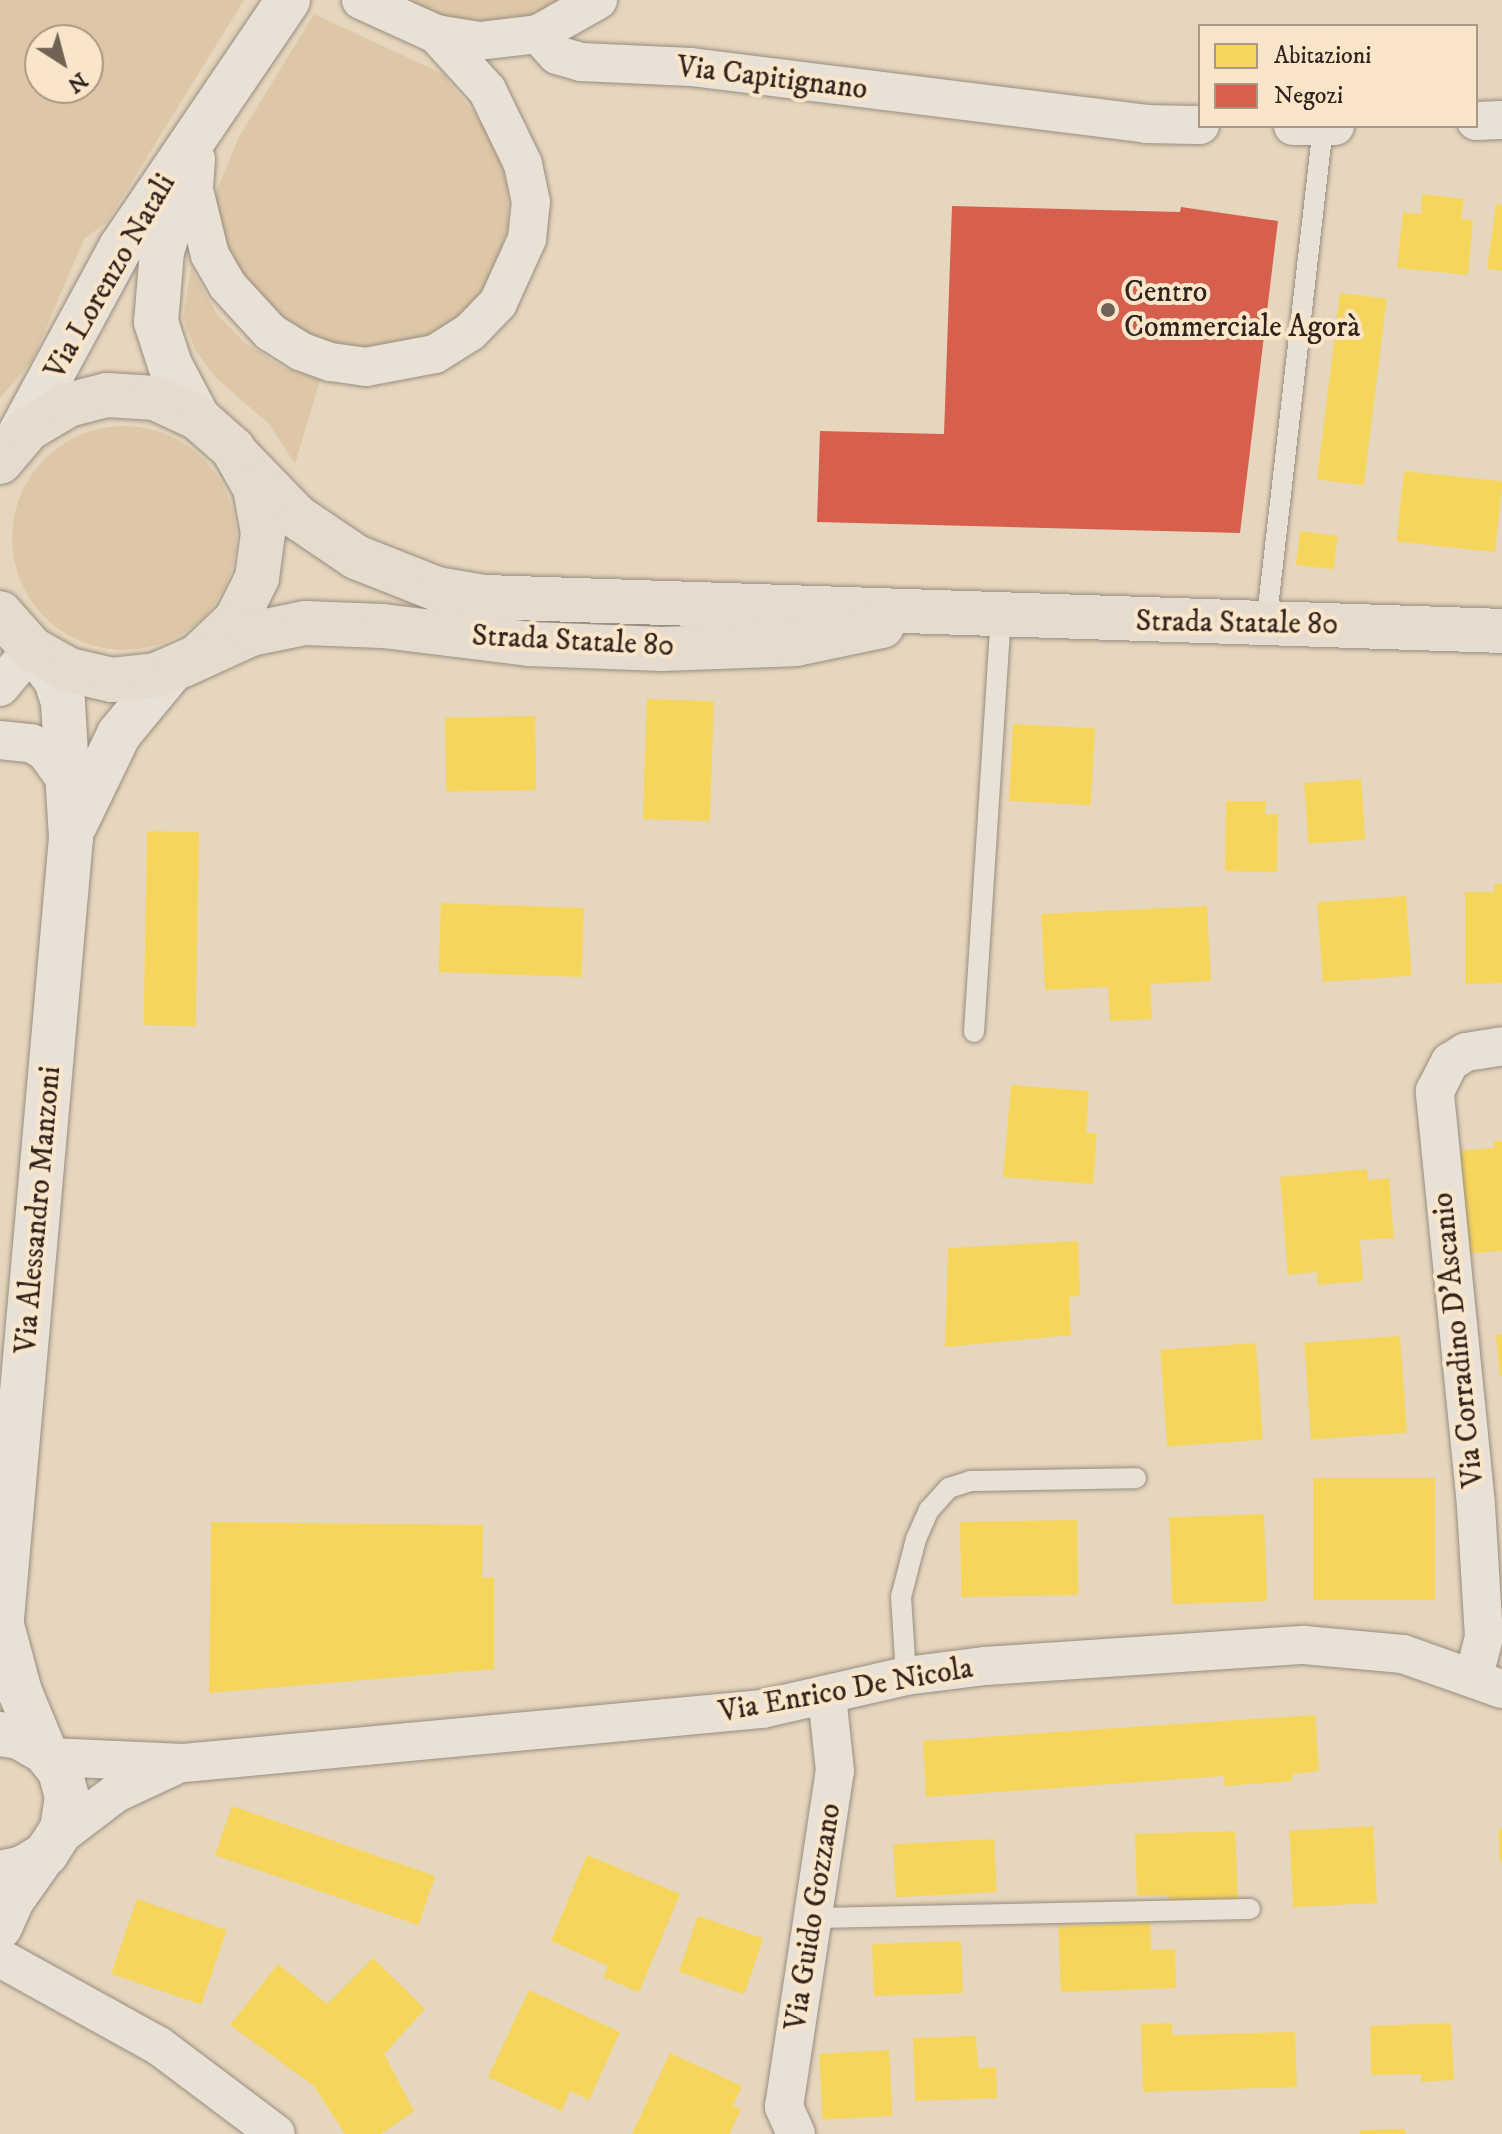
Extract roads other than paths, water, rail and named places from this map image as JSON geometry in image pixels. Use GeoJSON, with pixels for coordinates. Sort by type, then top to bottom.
{"type":"FeatureCollection","features":[{"type":"Feature","properties":{"kind":"main road","name":"Strada Statale 80"},"geometry":{"type":"LineString","coordinates":[[8,451],[47,415],[107,395],[155,398],[198,418],[238,456],[277,500],[334,544],[375,567],[437,589],[540,602],[845,609],[986,618],[1502,631]]}},
{"type":"Feature","properties":{"kind":"main road"},"geometry":{"type":"LineString","coordinates":[[0,613],[16,637],[69,670],[95,678],[130,679],[176,668],[231,627],[257,578],[262,515],[238,456]]}},
{"type":"Feature","properties":{"kind":"main road","name":"Strada Statale 80"},"geometry":{"type":"LineString","coordinates":[[176,668],[251,634],[305,623],[383,626],[529,644],[662,649],[785,645],[901,623],[986,618]]}},
{"type":"Feature","properties":{"kind":"street"},"geometry":{"type":"LineString","coordinates":[[361,0],[436,34],[479,41],[538,34],[598,0]]}},
{"type":"Feature","properties":{"kind":"street","name":"Via Lorenzo Natali"},"geometry":{"type":"LineString","coordinates":[[8,451],[121,247],[204,134],[285,6]]}},
{"type":"Feature","properties":{"kind":"street"},"geometry":{"type":"LineString","coordinates":[[204,134],[194,190],[210,255],[227,285],[270,332],[300,351],[354,366],[403,364],[435,354],[470,332],[498,303],[527,239],[531,202],[523,164],[487,90],[436,34]]}},
{"type":"Feature","properties":{"kind":"street","name":"Via Capitignano"},"geometry":{"type":"LineString","coordinates":[[538,34],[557,55],[581,62],[691,67],[1146,124],[1198,125]]}},
{"type":"Feature","properties":{"kind":"street"},"geometry":{"type":"LineString","coordinates":[[1478,121],[1502,120]]}},
{"type":"Feature","properties":{"kind":"street","name":"Via Lorenzo Natali"},"geometry":{"type":"LineString","coordinates":[[198,418],[161,341],[156,299],[168,226],[204,134]]}},
{"type":"Feature","properties":{"kind":"street"},"geometry":{"type":"LineString","coordinates":[[0,687],[16,637]]}},
{"type":"Feature","properties":{"kind":"street","name":"Via Alessandro Manzoni"},"geometry":{"type":"LineString","coordinates":[[16,637],[60,691],[71,838],[2,1635],[20,1692],[67,1797],[50,1847]]}},
{"type":"Feature","properties":{"kind":"street","name":"Via Alessandro Manzoni"},"geometry":{"type":"LineString","coordinates":[[71,838],[107,753],[176,668]]}},
{"type":"Feature","properties":{"kind":"street"},"geometry":{"type":"LineString","coordinates":[[0,740],[31,743],[45,751],[68,783]]}},
{"type":"Feature","properties":{"kind":"street","name":"Via Corradino D'Ascanio"},"geometry":{"type":"LineString","coordinates":[[1488,1683],[1476,1505],[1435,1091],[1450,1062],[1466,1052],[1502,1046]]}},
{"type":"Feature","properties":{"kind":"street","name":"Via Enrico De Nicola"},"geometry":{"type":"LineString","coordinates":[[47,1754],[184,1763],[726,1713],[827,1696],[906,1676],[985,1666],[1329,1645],[1403,1654],[1488,1683]]}},
{"type":"Feature","properties":{"kind":"street","name":"Via Guido Gozzano"},"geometry":{"type":"LineString","coordinates":[[796,2134],[784,2107],[815,1918],[836,1759],[827,1696]]}},
{"type":"Feature","properties":{"kind":"street"},"geometry":{"type":"LineString","coordinates":[[0,1734],[19,1737],[47,1754]]}},
{"type":"Feature","properties":{"kind":"street","name":"Via Enrico De Nicola"},"geometry":{"type":"LineString","coordinates":[[50,1847],[116,1793],[184,1763]]}},
{"type":"Feature","properties":{"kind":"street"},"geometry":{"type":"LineString","coordinates":[[0,1873],[23,1868],[50,1847]]}},
{"type":"Feature","properties":{"kind":"street"},"geometry":{"type":"LineString","coordinates":[[0,1927],[12,1900],[50,1847]]}},
{"type":"Feature","properties":{"kind":"street"},"geometry":{"type":"LineString","coordinates":[[0,1958],[159,2046],[276,2134]]}},
{"type":"Feature","properties":{"kind":"lane"},"geometry":{"type":"LineString","coordinates":[[1266,625],[1323,128]]}},
{"type":"Feature","properties":{"kind":"lane"},"geometry":{"type":"LineString","coordinates":[[974,1032],[986,618]]}},
{"type":"Feature","properties":{"kind":"lane"},"geometry":{"type":"LineString","coordinates":[[906,1676],[901,1597],[916,1539],[929,1510],[949,1488],[970,1481],[1136,1478]]}},
{"type":"Feature","properties":{"kind":"lane"},"geometry":{"type":"LineString","coordinates":[[815,1918],[1250,1909]]}},
{"type":"Feature","properties":{"kind":"place","name":"Centro Commerciale Agorà"},"geometry":{"type":"Point","coordinates":[1108,310]}}]}
